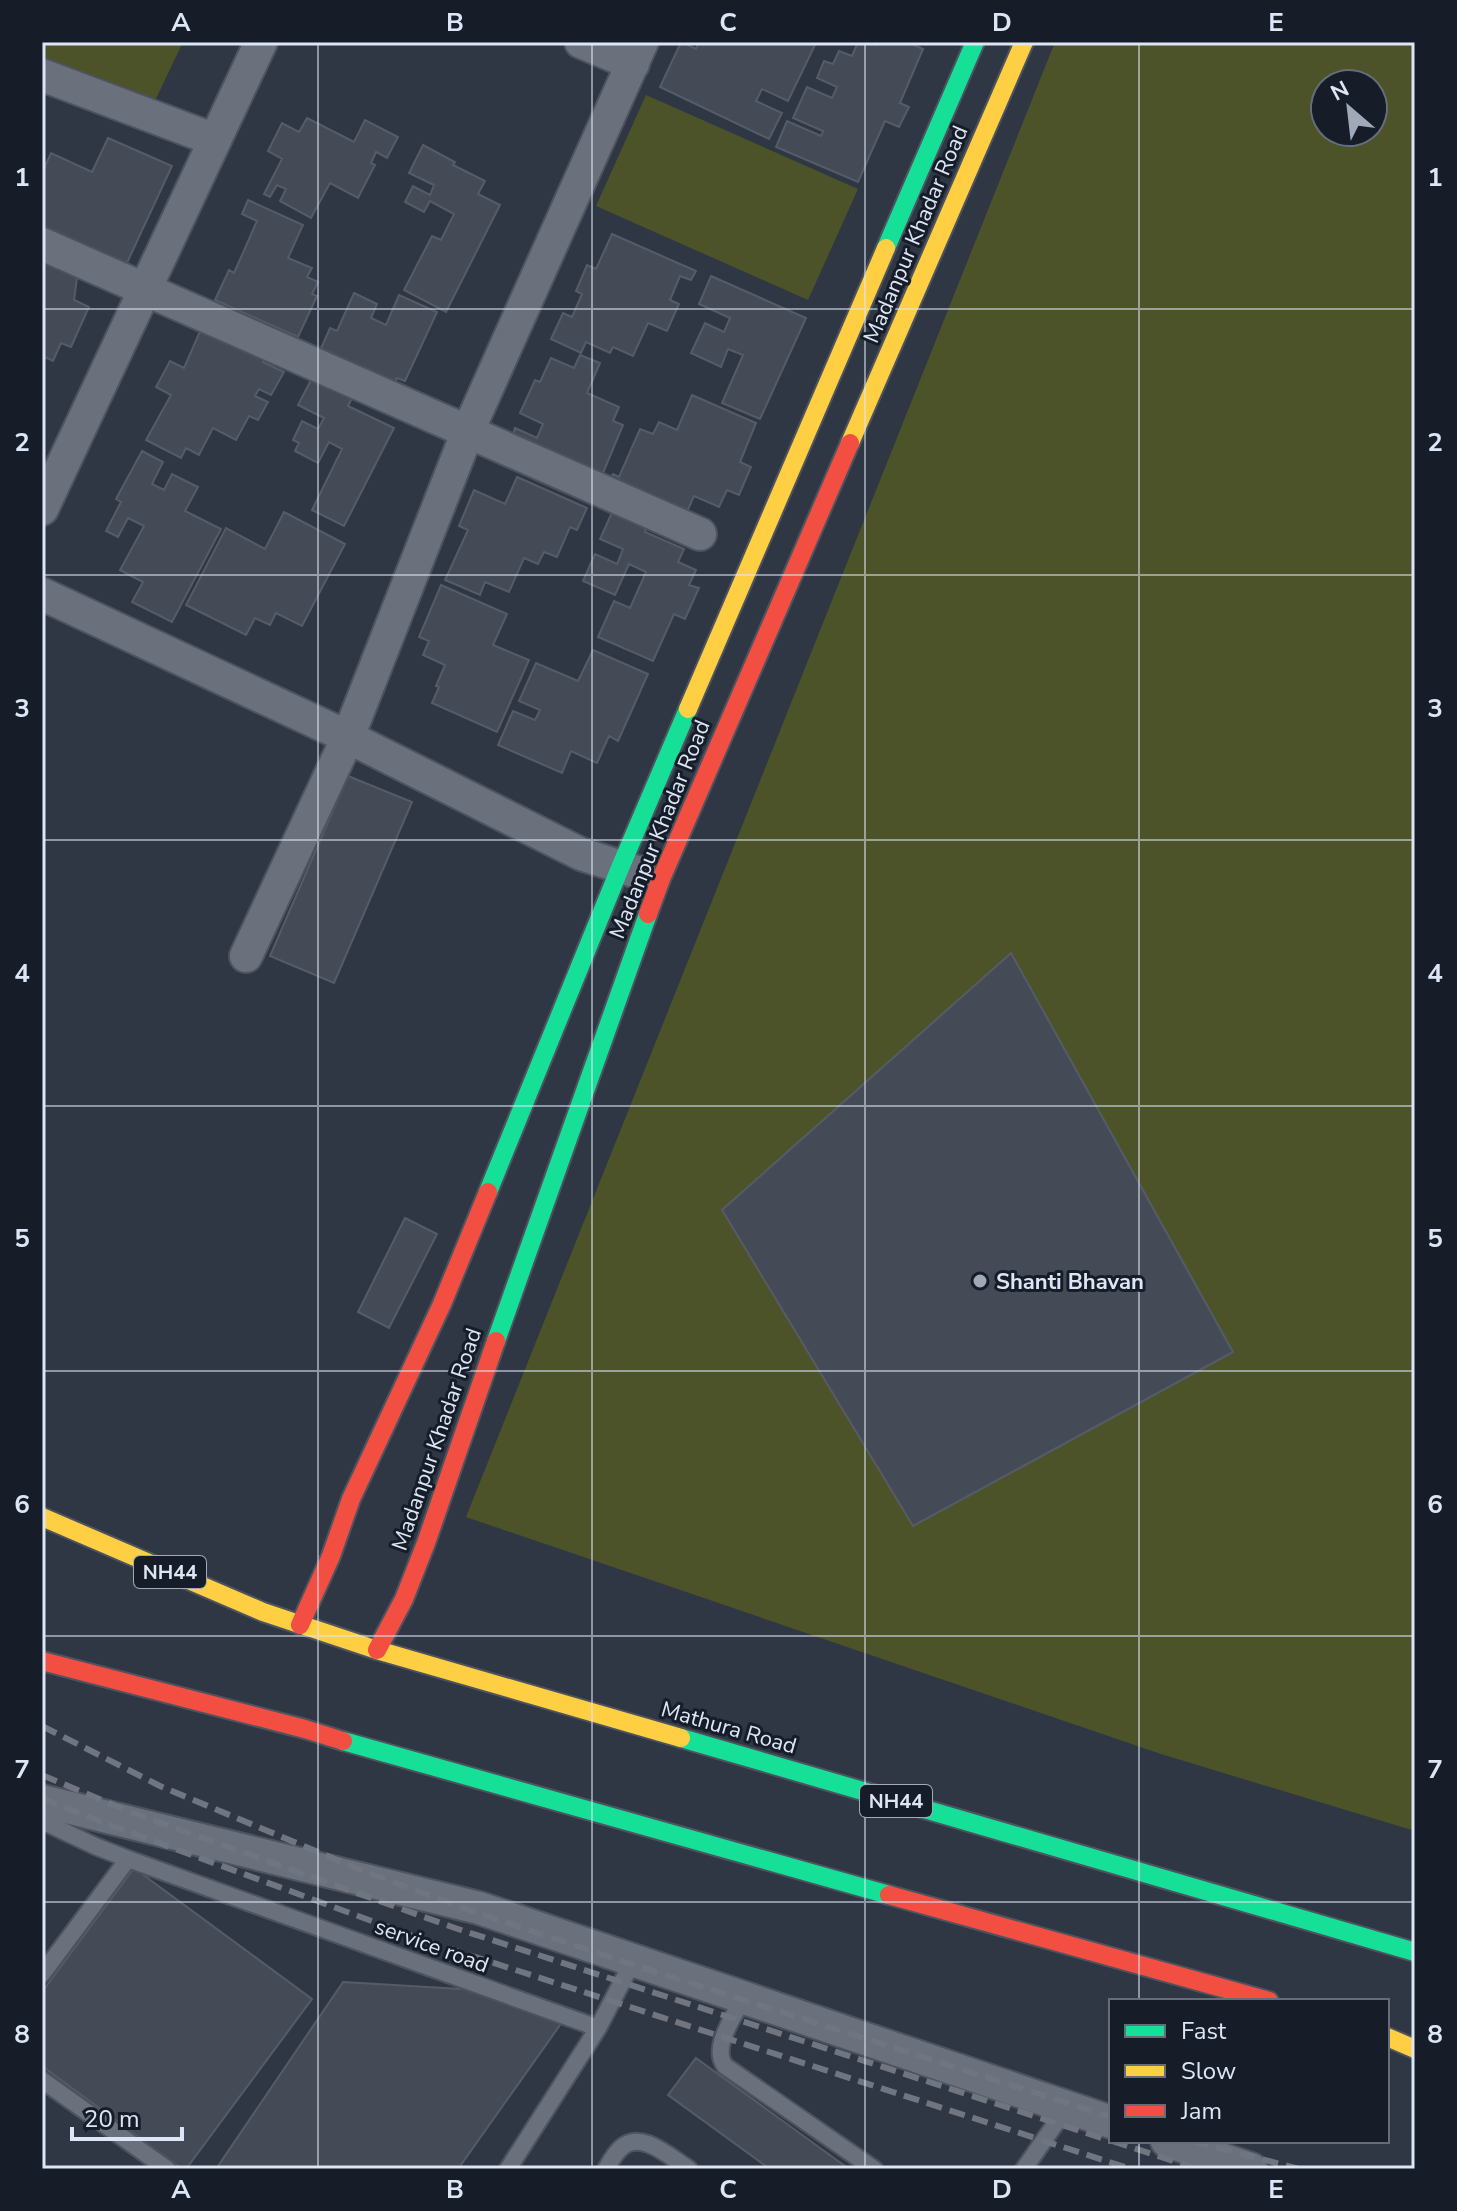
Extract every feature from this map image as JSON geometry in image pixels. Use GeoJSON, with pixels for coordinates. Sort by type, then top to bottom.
{"type":"FeatureCollection","features":[{"type":"Feature","properties":{"kind":"main road","name":"Madanpur Khadar Road"},"geometry":{"type":"LineString","coordinates":[[300,1625],[331,1556],[351,1499],[442,1304],[620,868],[975,42]]}},
{"type":"Feature","properties":{"kind":"main road","name":"Madanpur Khadar Road"},"geometry":{"type":"LineString","coordinates":[[377,1650],[404,1599],[426,1543],[661,879],[1024,42]]}},
{"type":"Feature","properties":{"kind":"main road","name":"Mathura Road"},"geometry":{"type":"LineString","coordinates":[[42,1517],[250,1606],[377,1650],[1415,1952]]}},
{"type":"Feature","properties":{"kind":"main road"},"geometry":{"type":"LineString","coordinates":[[42,1661],[305,1729],[381,1753],[1262,1999]]}},
{"type":"Feature","properties":{"kind":"main road"},"geometry":{"type":"LineString","coordinates":[[1389,2038],[1415,2049]]}},
{"type":"Feature","properties":{"kind":"street"},"geometry":{"type":"LineString","coordinates":[[42,509],[261,42]]}},
{"type":"Feature","properties":{"kind":"street"},"geometry":{"type":"LineString","coordinates":[[246,956],[348,737],[468,431],[638,53],[581,42]]}},
{"type":"Feature","properties":{"kind":"street"},"geometry":{"type":"LineString","coordinates":[[42,75],[215,140]]}},
{"type":"Feature","properties":{"kind":"street"},"geometry":{"type":"LineString","coordinates":[[42,244],[700,534]]}},
{"type":"Feature","properties":{"kind":"street"},"geometry":{"type":"LineString","coordinates":[[42,594],[348,737],[581,854],[661,879]]}},
{"type":"Feature","properties":{"kind":"street"},"geometry":{"type":"LineString","coordinates":[[43,1808],[479,1908],[1109,2121]]}},
{"type":"Feature","properties":{"kind":"street"},"geometry":{"type":"LineString","coordinates":[[1173,2143],[1251,2169]]}},
{"type":"Feature","properties":{"kind":"lane","name":"service road"},"geometry":{"type":"LineString","coordinates":[[43,1808],[95,1846],[598,2028]]}},
{"type":"Feature","properties":{"kind":"lane"},"geometry":{"type":"LineString","coordinates":[[42,1974],[128,1859]]}},
{"type":"Feature","properties":{"kind":"lane"},"geometry":{"type":"LineString","coordinates":[[508,2169],[598,2028],[633,1961]]}},
{"type":"Feature","properties":{"kind":"lane"},"geometry":{"type":"LineString","coordinates":[[743,1998],[720,2046],[719,2056],[725,2066],[874,2169]]}},
{"type":"Feature","properties":{"kind":"lane"},"geometry":{"type":"LineString","coordinates":[[42,2080],[167,2169]]}},
{"type":"Feature","properties":{"kind":"lane"},"geometry":{"type":"LineString","coordinates":[[1024,2169],[1067,2107]]}},
{"type":"Feature","properties":{"kind":"lane"},"geometry":{"type":"LineString","coordinates":[[606,2169],[621,2147],[632,2141],[645,2141],[689,2169]]}},
{"type":"Feature","properties":{"kind":"green space"},"geometry":{"type":"Polygon","coordinates":[[[42,42],[183,42],[152,107],[42,74],[42,42]]]}},
{"type":"Feature","properties":{"kind":"green space"},"geometry":{"type":"Polygon","coordinates":[[[1055,42],[1415,42],[1415,1831],[1161,1754],[466,1517],[1055,42]]]}},
{"type":"Feature","properties":{"kind":"green space"},"geometry":{"type":"Polygon","coordinates":[[[646,95],[858,189],[808,300],[596,206],[646,95]]]}},
{"type":"Feature","properties":{"kind":"building"},"geometry":{"type":"Polygon","coordinates":[[[681,42],[696,49],[699,42],[816,43],[788,101],[762,89],[756,101],[782,113],[769,139],[660,87],[681,42]]]}},
{"type":"Feature","properties":{"kind":"building"},"geometry":{"type":"Polygon","coordinates":[[[858,42],[876,45],[878,42],[907,42],[923,49],[900,103],[909,107],[899,127],[885,121],[858,182],[776,147],[787,121],[821,136],[823,131],[793,118],[807,87],[832,98],[837,87],[817,78],[824,61],[833,64],[839,51],[852,56],[858,42]]]}},
{"type":"Feature","properties":{"kind":"building"},"geometry":{"type":"Polygon","coordinates":[[[307,118],[354,142],[365,120],[398,137],[387,158],[376,152],[371,163],[375,165],[358,198],[330,183],[311,218],[280,201],[286,189],[277,185],[270,197],[264,194],[282,159],[268,151],[282,123],[299,132],[307,118]]]}},
{"type":"Feature","properties":{"kind":"building"},"geometry":{"type":"Polygon","coordinates":[[[108,138],[172,166],[126,265],[42,228],[42,173],[51,153],[92,172],[108,138]]]}},
{"type":"Feature","properties":{"kind":"building"},"geometry":{"type":"Polygon","coordinates":[[[423,145],[485,181],[478,194],[500,205],[446,312],[404,290],[432,236],[441,240],[454,214],[430,201],[424,212],[405,202],[413,186],[430,195],[434,185],[409,173],[423,145]]]}},
{"type":"Feature","properties":{"kind":"building"},"geometry":{"type":"Polygon","coordinates":[[[248,200],[303,225],[288,258],[312,268],[307,277],[318,282],[312,294],[317,296],[298,337],[215,300],[229,270],[234,273],[257,221],[242,214],[248,200]]]}},
{"type":"Feature","properties":{"kind":"building"},"geometry":{"type":"Polygon","coordinates":[[[612,234],[696,271],[691,280],[680,276],[670,300],[679,304],[667,331],[648,323],[633,356],[613,347],[610,353],[586,342],[581,353],[551,339],[563,313],[572,317],[582,294],[576,291],[587,265],[596,269],[612,234]]]}},
{"type":"Feature","properties":{"kind":"building"},"geometry":{"type":"Polygon","coordinates":[[[42,260],[77,278],[74,300],[89,307],[71,347],[61,343],[53,361],[45,357],[42,364],[42,260]]]}},
{"type":"Feature","properties":{"kind":"building"},"geometry":{"type":"Polygon","coordinates":[[[711,276],[806,318],[760,419],[722,403],[743,355],[728,349],[721,367],[691,353],[705,323],[724,332],[730,318],[699,304],[711,276]]]}},
{"type":"Feature","properties":{"kind":"building"},"geometry":{"type":"Polygon","coordinates":[[[354,293],[377,304],[371,318],[386,325],[399,295],[437,312],[405,381],[397,378],[391,389],[318,355],[330,328],[337,331],[354,293]]]}},
{"type":"Feature","properties":{"kind":"building"},"geometry":{"type":"Polygon","coordinates":[[[204,322],[267,354],[263,362],[284,372],[271,395],[259,389],[255,396],[268,402],[258,420],[249,416],[236,440],[213,428],[199,455],[186,448],[181,458],[146,440],[171,395],[156,387],[170,361],[184,368],[204,322]]]}},
{"type":"Feature","properties":{"kind":"building"},"geometry":{"type":"Polygon","coordinates":[[[580,355],[600,363],[587,393],[619,407],[613,421],[623,425],[601,478],[511,443],[515,428],[537,438],[543,424],[520,413],[535,380],[540,382],[551,358],[574,368],[580,355]]]}},
{"type":"Feature","properties":{"kind":"building"},"geometry":{"type":"Polygon","coordinates":[[[312,378],[352,398],[348,406],[394,428],[344,526],[312,510],[342,449],[329,442],[318,463],[295,451],[299,443],[293,440],[302,421],[318,429],[324,418],[298,405],[312,378]]]}},
{"type":"Feature","properties":{"kind":"building"},"geometry":{"type":"Polygon","coordinates":[[[692,395],[756,423],[740,462],[751,467],[739,495],[727,490],[719,507],[694,496],[686,514],[609,481],[613,474],[619,477],[640,429],[653,434],[659,422],[677,430],[692,395]]]}},
{"type":"Feature","properties":{"kind":"building"},"geometry":{"type":"Polygon","coordinates":[[[142,451],[163,462],[152,484],[164,490],[172,474],[198,487],[185,511],[221,529],[172,622],[132,602],[143,582],[120,570],[144,526],[128,518],[118,537],[106,531],[121,502],[116,499],[142,451]]]}},
{"type":"Feature","properties":{"kind":"building"},"geometry":{"type":"Polygon","coordinates":[[[517,477],[587,508],[577,530],[570,527],[557,557],[544,552],[538,564],[524,558],[509,592],[485,582],[480,595],[445,580],[468,530],[459,526],[474,490],[505,504],[517,477]]]}},
{"type":"Feature","properties":{"kind":"building"},"geometry":{"type":"Polygon","coordinates":[[[614,508],[649,523],[645,532],[684,549],[678,562],[696,570],[689,585],[699,588],[685,619],[674,614],[653,661],[598,637],[614,601],[630,608],[646,572],[629,564],[615,595],[583,581],[595,554],[617,564],[623,549],[600,539],[614,508]]]}},
{"type":"Feature","properties":{"kind":"building"},"geometry":{"type":"Polygon","coordinates":[[[284,512],[345,544],[302,626],[276,613],[270,625],[255,618],[246,635],[186,605],[226,528],[265,549],[284,512]]]}},
{"type":"Feature","properties":{"kind":"building"},"geometry":{"type":"Polygon","coordinates":[[[441,585],[507,614],[493,645],[529,660],[497,732],[432,703],[445,665],[423,655],[429,641],[419,637],[441,585]]]}},
{"type":"Feature","properties":{"kind":"building"},"geometry":{"type":"Polygon","coordinates":[[[593,650],[648,674],[618,741],[609,736],[597,763],[571,751],[562,773],[498,745],[513,711],[535,720],[540,710],[519,701],[536,663],[578,681],[593,650]]]}},
{"type":"Feature","properties":{"kind":"building"},"geometry":{"type":"Polygon","coordinates":[[[348,776],[412,802],[334,983],[270,956],[348,776]]]}},
{"type":"Feature","properties":{"kind":"building","name":"Shanti Bhavan"},"geometry":{"type":"Polygon","coordinates":[[[1011,953],[1233,1352],[913,1526],[722,1210],[1011,953]]]}},
{"type":"Feature","properties":{"kind":"building"},"geometry":{"type":"Polygon","coordinates":[[[405,1218],[437,1234],[389,1328],[358,1312],[405,1218]]]}},
{"type":"Feature","properties":{"kind":"building"},"geometry":{"type":"Polygon","coordinates":[[[134,1868],[312,1999],[186,2169],[42,2066],[42,1992],[134,1868]]]}},
{"type":"Feature","properties":{"kind":"building"},"geometry":{"type":"Polygon","coordinates":[[[343,1982],[478,1990],[565,2018],[458,2169],[216,2169],[343,1982]]]}},
{"type":"Feature","properties":{"kind":"building"},"geometry":{"type":"Polygon","coordinates":[[[696,2058],[849,2169],[770,2169],[668,2095],[696,2058]]]}},
{"type":"Feature","properties":{"kind":"railway"},"geometry":{"type":"LineString","coordinates":[[42,1726],[160,1786],[366,1872],[478,1913],[1109,2116]]}},
{"type":"Feature","properties":{"kind":"railway"},"geometry":{"type":"LineString","coordinates":[[42,1775],[133,1813],[455,1928],[1109,2140]]}},
{"type":"Feature","properties":{"kind":"railway"},"geometry":{"type":"LineString","coordinates":[[42,1798],[429,1942],[1131,2169]]}},
{"type":"Feature","properties":{"kind":"railway"},"geometry":{"type":"LineString","coordinates":[[1118,2143],[1198,2169]]}},
{"type":"Feature","properties":{"kind":"railway"},"geometry":{"type":"LineString","coordinates":[[1201,2143],[1299,2169]]}},
{"type":"Feature","properties":{"kind":"traffic: fast"},"geometry":{"type":"LineString","coordinates":[[886,248],[975,42]]}},
{"type":"Feature","properties":{"kind":"traffic: fast"},"geometry":{"type":"LineString","coordinates":[[488,1192],[688,709]]}},
{"type":"Feature","properties":{"kind":"traffic: fast"},"geometry":{"type":"LineString","coordinates":[[496,1341],[648,914]]}},
{"type":"Feature","properties":{"kind":"traffic: fast"},"geometry":{"type":"LineString","coordinates":[[681,1738],[1415,1952]]}},
{"type":"Feature","properties":{"kind":"traffic: fast"},"geometry":{"type":"LineString","coordinates":[[343,1741],[889,1895]]}},
{"type":"Feature","properties":{"kind":"traffic: slow"},"geometry":{"type":"LineString","coordinates":[[850,443],[1024,42]]}},
{"type":"Feature","properties":{"kind":"traffic: slow"},"geometry":{"type":"LineString","coordinates":[[688,709],[886,248]]}},
{"type":"Feature","properties":{"kind":"traffic: slow"},"geometry":{"type":"LineString","coordinates":[[42,1517],[263,1612],[377,1650],[681,1738]]}},
{"type":"Feature","properties":{"kind":"traffic: slow"},"geometry":{"type":"LineString","coordinates":[[1389,2038],[1415,2049]]}},
{"type":"Feature","properties":{"kind":"traffic: jam"},"geometry":{"type":"LineString","coordinates":[[648,914],[850,443]]}},
{"type":"Feature","properties":{"kind":"traffic: jam"},"geometry":{"type":"LineString","coordinates":[[300,1625],[331,1556],[351,1499],[442,1304],[488,1192]]}},
{"type":"Feature","properties":{"kind":"traffic: jam"},"geometry":{"type":"LineString","coordinates":[[377,1650],[404,1599],[426,1543],[496,1341]]}},
{"type":"Feature","properties":{"kind":"traffic: jam"},"geometry":{"type":"LineString","coordinates":[[42,1661],[343,1741]]}},
{"type":"Feature","properties":{"kind":"traffic: jam"},"geometry":{"type":"LineString","coordinates":[[889,1895],[1262,1999]]}},
{"type":"Feature","properties":{"kind":"place","name":"Shanti Bhavan"},"geometry":{"type":"Point","coordinates":[980,1281]}}]}
